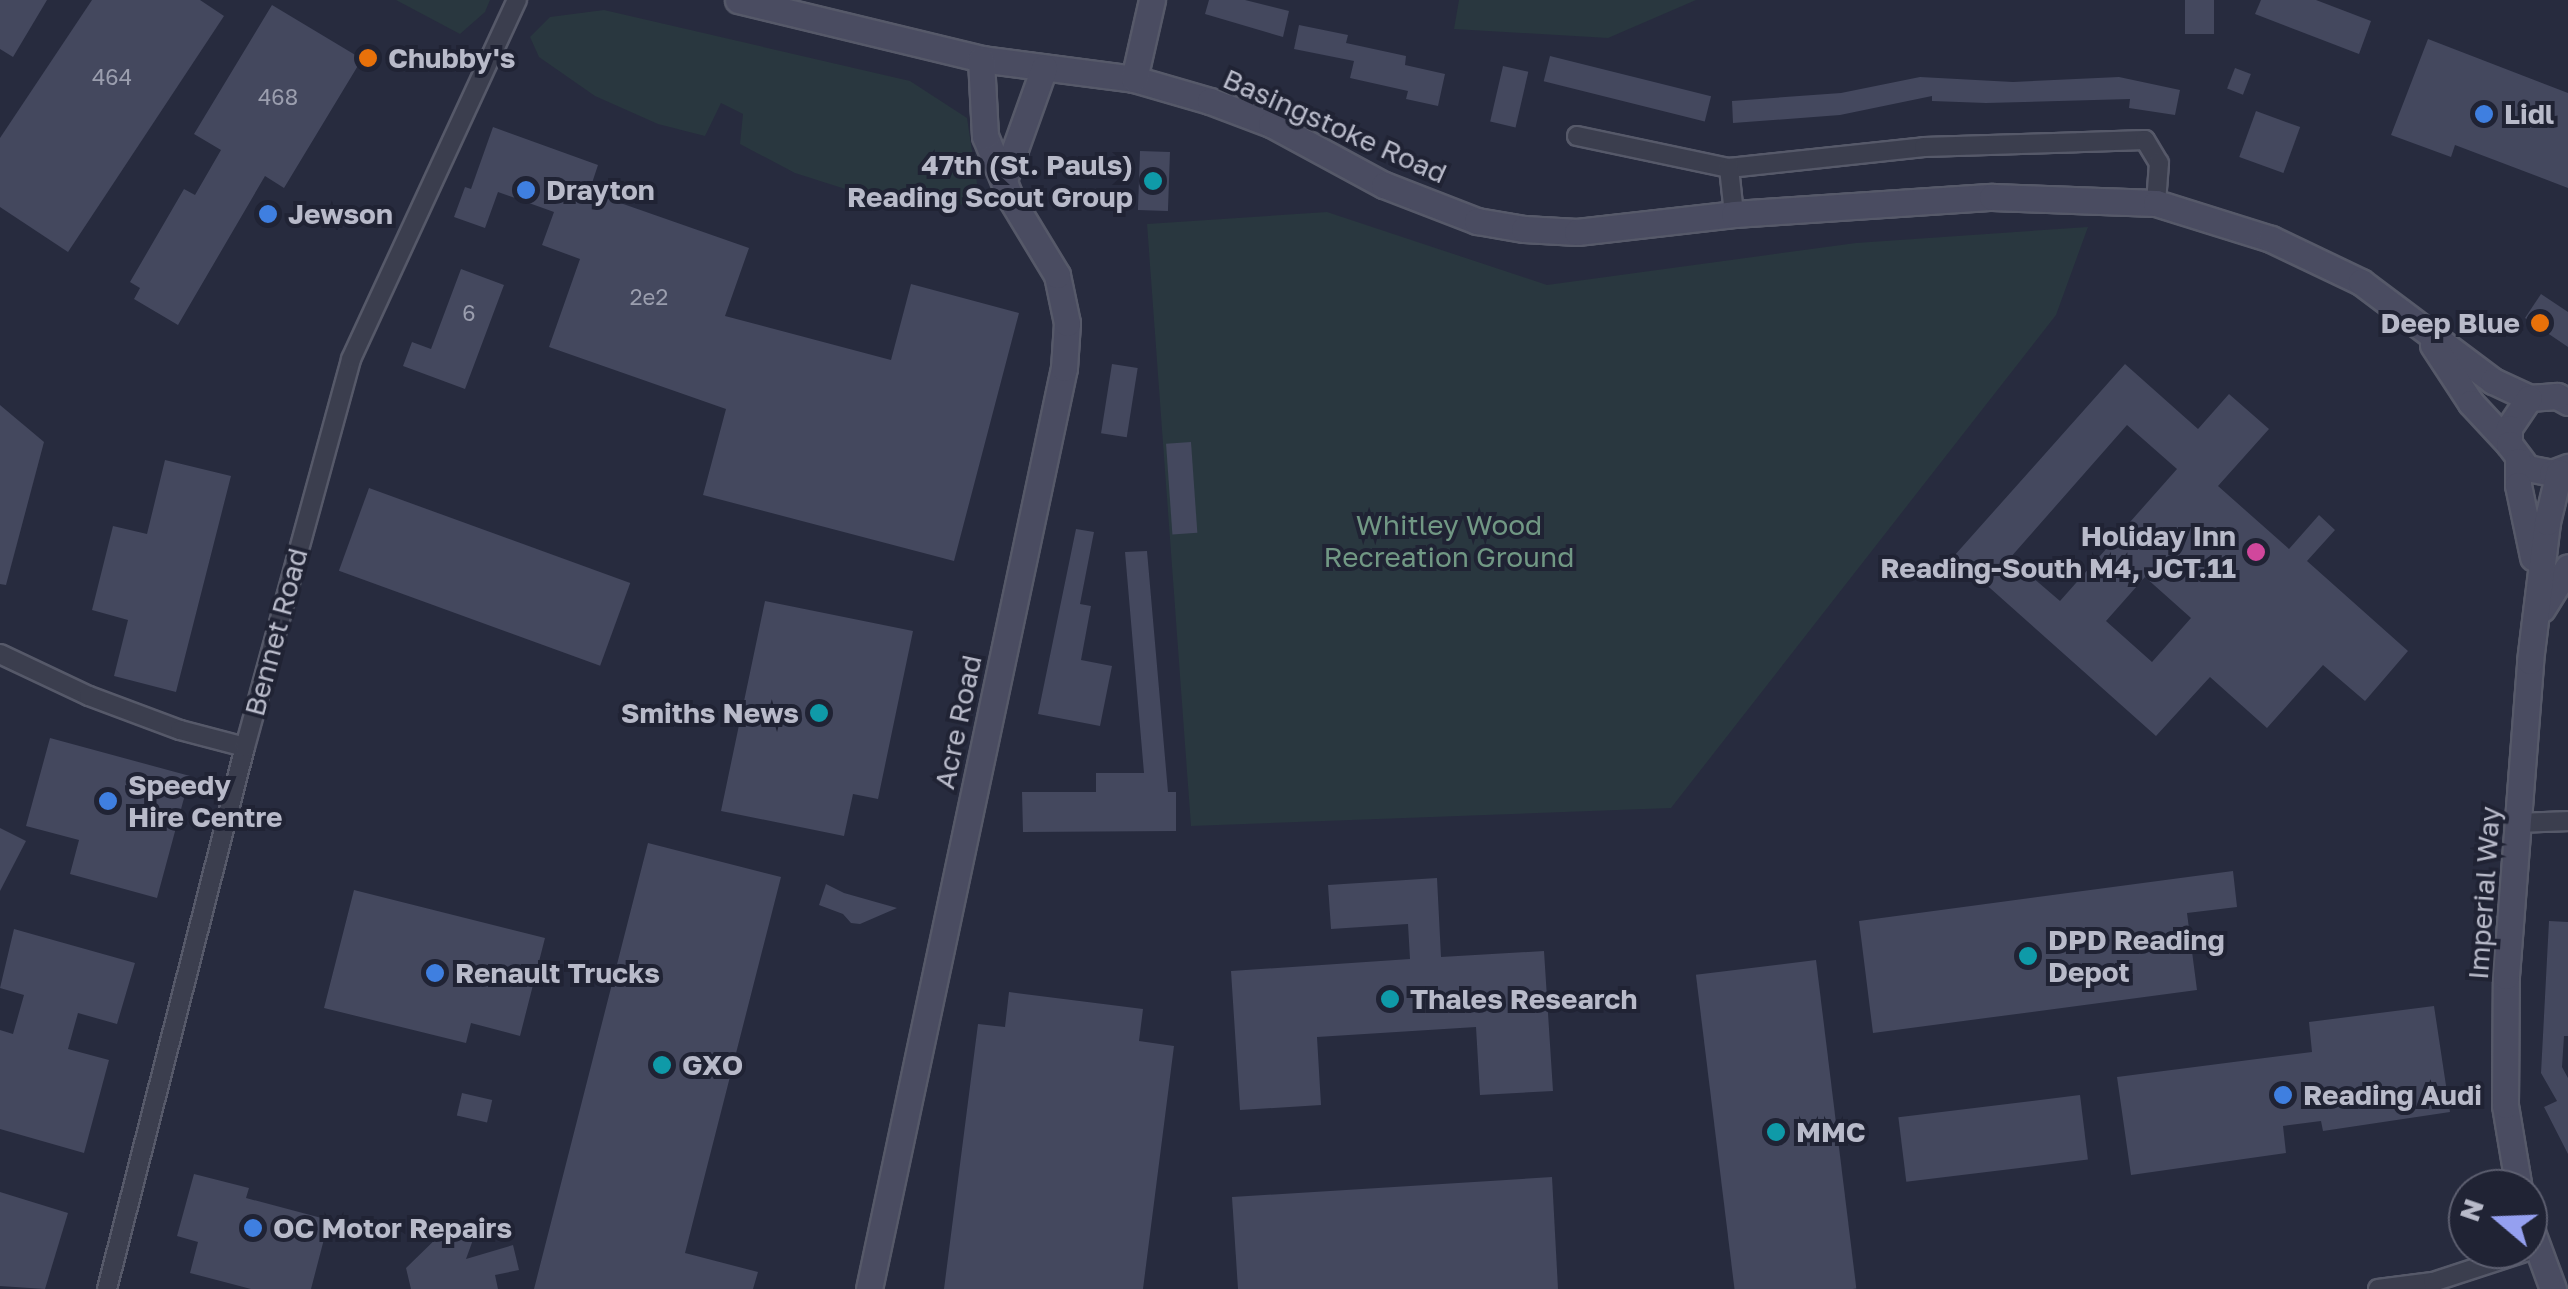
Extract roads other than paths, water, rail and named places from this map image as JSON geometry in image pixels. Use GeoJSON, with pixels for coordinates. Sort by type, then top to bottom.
{"type":"FeatureCollection","features":[{"type":"Feature","properties":{"kind":"street","name":"Bennet Road"},"geometry":{"type":"LineString","coordinates":[[107,1289],[245,747],[351,359],[517,0]]}},
{"type":"Feature","properties":{"kind":"street","name":"Basingstoke Road"},"geometry":{"type":"LineString","coordinates":[[738,0],[981,59],[1134,79],[1210,101],[1271,124],[1384,185],[1478,221],[1524,230],[1578,232],[1734,214],[1992,198],[2156,203],[2310,255],[2361,282],[2408,314],[2493,381],[2529,398]]}},
{"type":"Feature","properties":{"kind":"street"},"geometry":{"type":"LineString","coordinates":[[1134,79],[1152,0]]}},
{"type":"Feature","properties":{"kind":"street","name":"Acre Road"},"geometry":{"type":"LineString","coordinates":[[869,1289],[1064,368],[1067,323],[1057,275],[1010,199],[986,136],[981,59]]}},
{"type":"Feature","properties":{"kind":"street"},"geometry":{"type":"LineString","coordinates":[[1005,178],[1044,68]]}},
{"type":"Feature","properties":{"kind":"street"},"geometry":{"type":"LineString","coordinates":[[1577,136],[1730,168],[1924,147],[2145,140],[2158,164],[2156,203]]}},
{"type":"Feature","properties":{"kind":"street"},"geometry":{"type":"LineString","coordinates":[[1730,168],[1734,214]]}},
{"type":"Feature","properties":{"kind":"street","name":"Basingstoke Road"},"geometry":{"type":"LineString","coordinates":[[2408,314],[2445,359],[2471,403],[2514,452]]}},
{"type":"Feature","properties":{"kind":"street"},"geometry":{"type":"LineString","coordinates":[[2564,396],[2529,398],[2508,428],[2514,452],[2540,473],[2564,470]]}},
{"type":"Feature","properties":{"kind":"street","name":"Imperial Way"},"geometry":{"type":"LineString","coordinates":[[2514,452],[2528,523],[2538,610]]}},
{"type":"Feature","properties":{"kind":"street","name":"Imperial Way"},"geometry":{"type":"LineString","coordinates":[[2517,1169],[2504,1064],[2519,823],[2546,522],[2564,470]]}},
{"type":"Feature","properties":{"kind":"street"},"geometry":{"type":"LineString","coordinates":[[2538,610],[2568,567]]}},
{"type":"Feature","properties":{"kind":"street"},"geometry":{"type":"LineString","coordinates":[[0,654],[89,696],[180,730],[245,747]]}},
{"type":"Feature","properties":{"kind":"street"},"geometry":{"type":"LineString","coordinates":[[2519,823],[2568,821]]}},
{"type":"Feature","properties":{"kind":"street"},"geometry":{"type":"LineString","coordinates":[[2378,1289],[2432,1282],[2472,1269]]}},
{"type":"Feature","properties":{"kind":"place","name":"Chubby's"},"geometry":{"type":"Point","coordinates":[368,58]}},
{"type":"Feature","properties":{"kind":"place","name":"Lidl"},"geometry":{"type":"Point","coordinates":[2484,114]}},
{"type":"Feature","properties":{"kind":"place","name":"47th (St. Pauls) Reading Scout Group"},"geometry":{"type":"Point","coordinates":[1153,181]}},
{"type":"Feature","properties":{"kind":"place","name":"Drayton"},"geometry":{"type":"Point","coordinates":[526,190]}},
{"type":"Feature","properties":{"kind":"place","name":"Jewson"},"geometry":{"type":"Point","coordinates":[268,214]}},
{"type":"Feature","properties":{"kind":"place","name":"Deep Blue"},"geometry":{"type":"Point","coordinates":[2540,323]}},
{"type":"Feature","properties":{"kind":"place","name":"Holiday Inn Reading-South M4, JCT.11"},"geometry":{"type":"Point","coordinates":[2256,552]}},
{"type":"Feature","properties":{"kind":"place","name":"Smiths News"},"geometry":{"type":"Point","coordinates":[819,713]}},
{"type":"Feature","properties":{"kind":"place","name":"Speedy Hire Centre"},"geometry":{"type":"Point","coordinates":[108,801]}},
{"type":"Feature","properties":{"kind":"place","name":"DPD Reading Depot"},"geometry":{"type":"Point","coordinates":[2028,956]}},
{"type":"Feature","properties":{"kind":"place","name":"Renault Trucks"},"geometry":{"type":"Point","coordinates":[435,973]}},
{"type":"Feature","properties":{"kind":"place","name":"Thales Research"},"geometry":{"type":"Point","coordinates":[1390,999]}},
{"type":"Feature","properties":{"kind":"place","name":"GXO"},"geometry":{"type":"Point","coordinates":[662,1065]}},
{"type":"Feature","properties":{"kind":"place","name":"Reading Audi"},"geometry":{"type":"Point","coordinates":[2283,1095]}},
{"type":"Feature","properties":{"kind":"place","name":"MMC"},"geometry":{"type":"Point","coordinates":[1776,1132]}},
{"type":"Feature","properties":{"kind":"place","name":"OC Motor Repairs"},"geometry":{"type":"Point","coordinates":[253,1228]}},
{"type":"Feature","properties":{"kind":"park label","name":"Whitley Wood Recreation Ground"},"geometry":{"type":"Point","coordinates":[1449,541]}}]}
